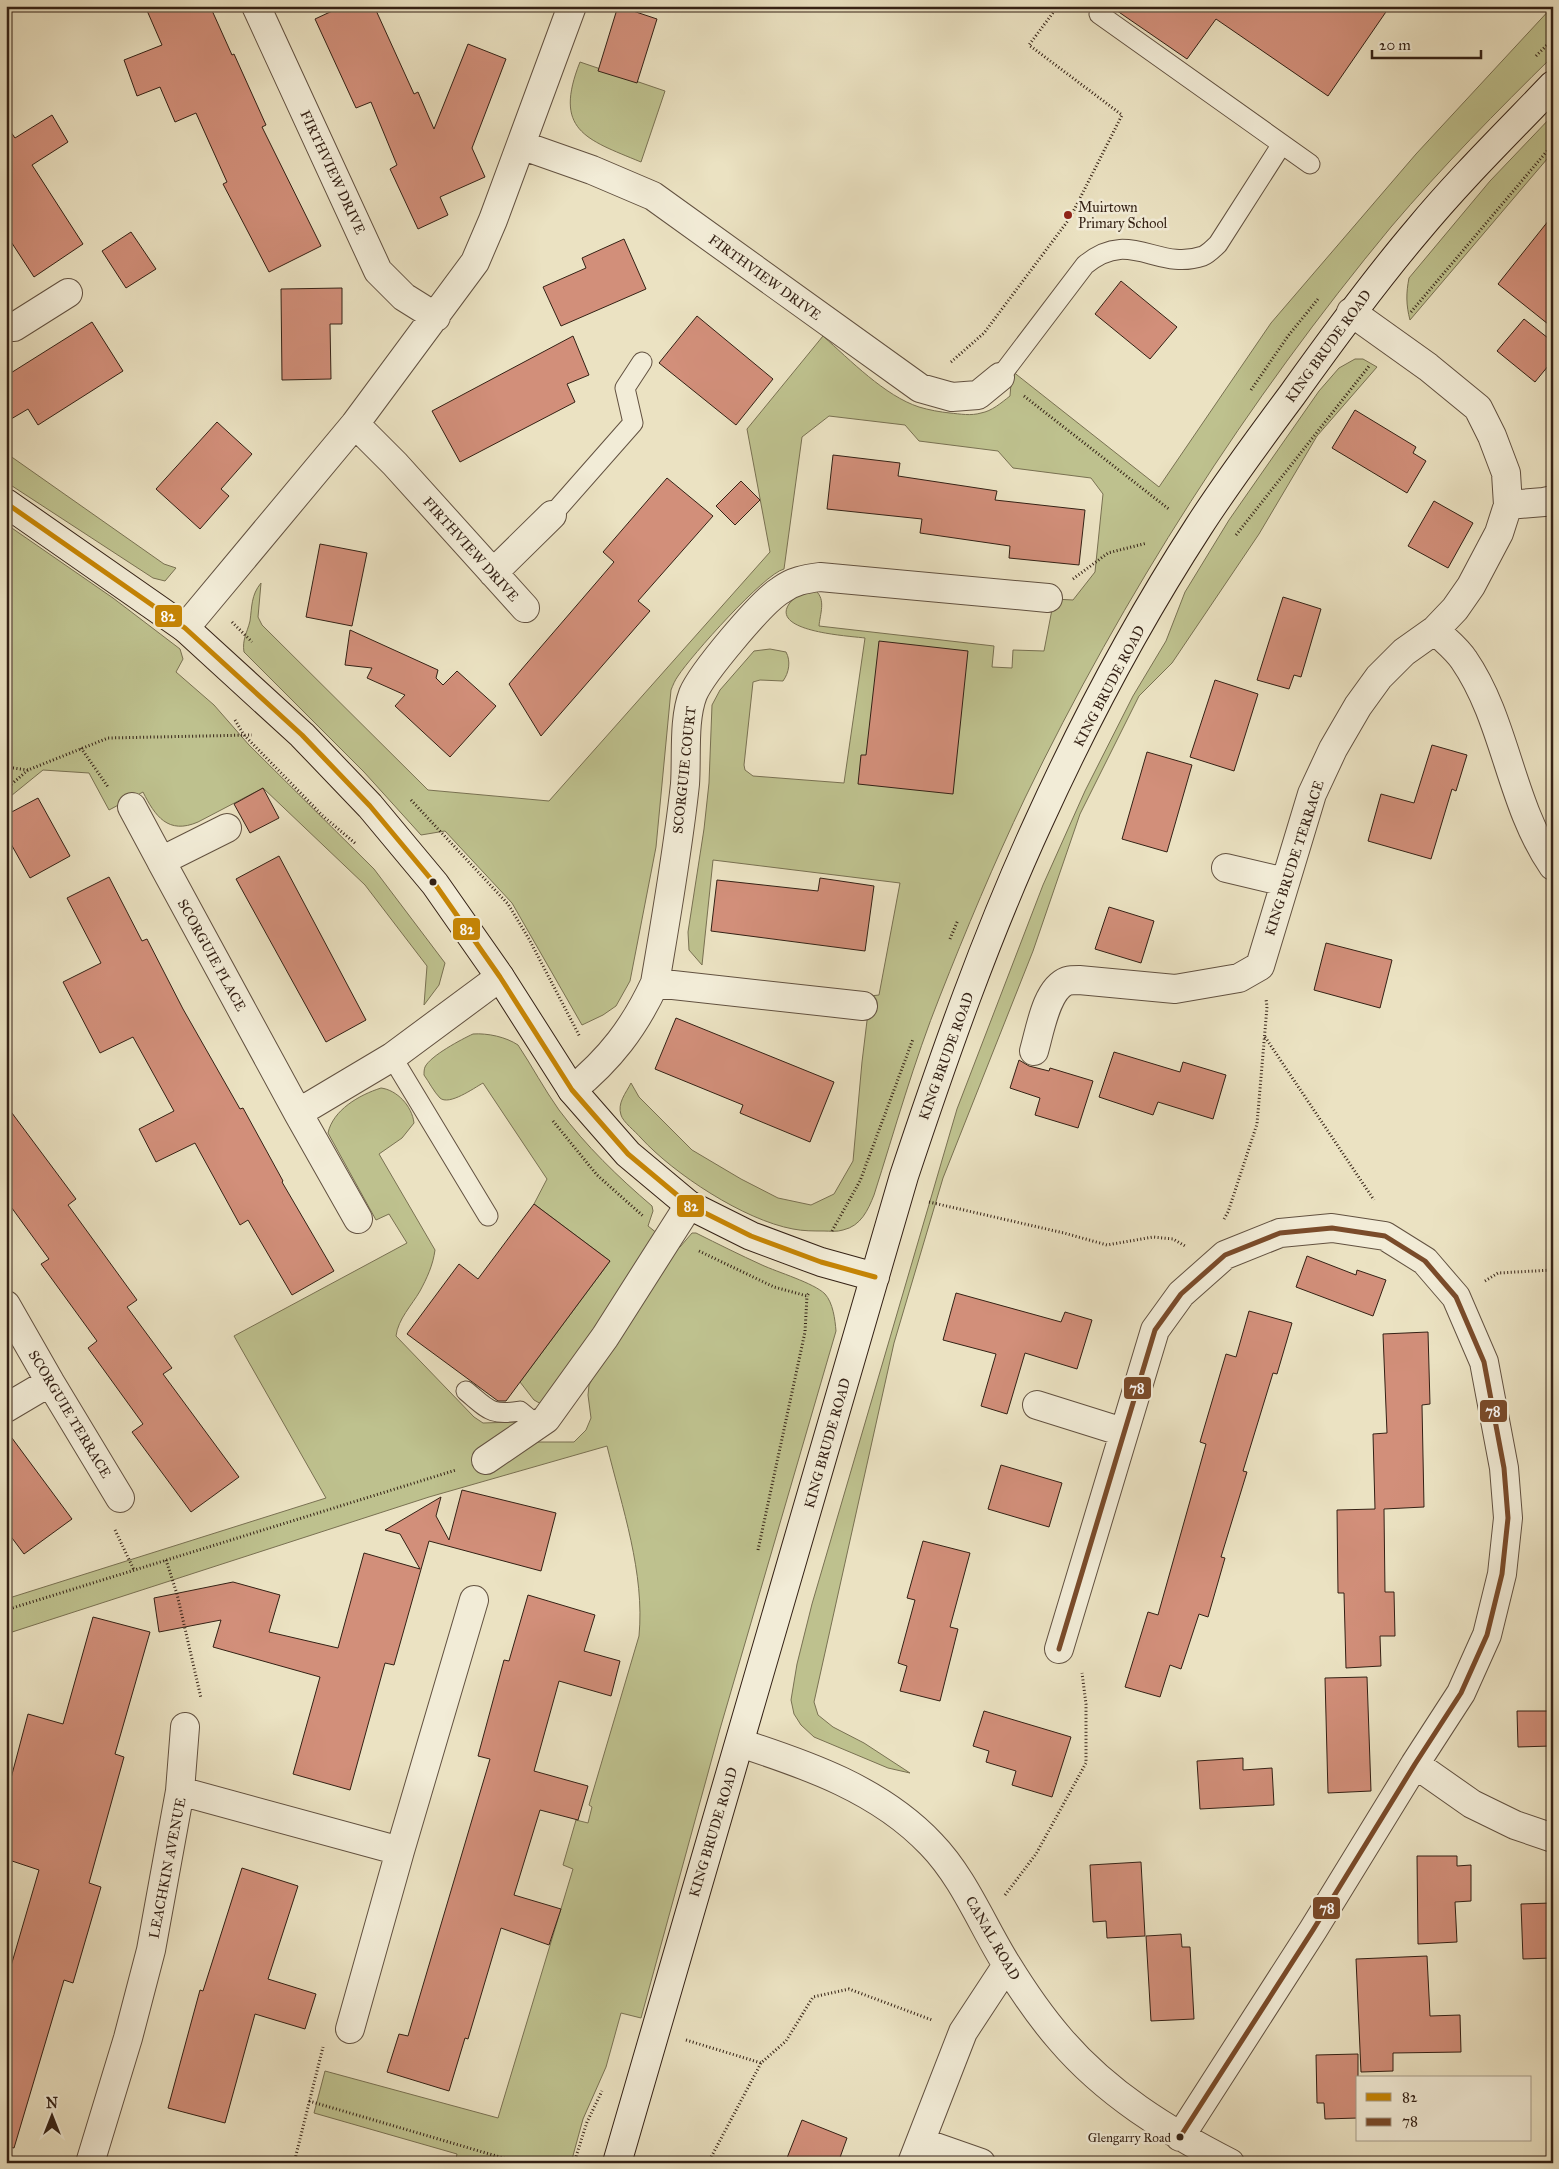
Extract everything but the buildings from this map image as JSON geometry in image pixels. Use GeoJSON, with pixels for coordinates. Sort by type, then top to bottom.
{"type":"FeatureCollection","features":[{"type":"Feature","properties":{"kind":"street","name":"FIRTHVIEW DRIVE"},"geometry":{"type":"LineString","coordinates":[[256,6],[378,270],[404,297],[436,317]]}},
{"type":"Feature","properties":{"kind":"street"},"geometry":{"type":"LineString","coordinates":[[185,628],[356,424],[436,317],[474,262],[494,220],[572,6]]}},
{"type":"Feature","properties":{"kind":"street","name":"KING BRUDE ROAD"},"geometry":{"type":"LineString","coordinates":[[617,2163],[654,2030],[740,1743],[904,1176],[936,1080],[1004,902],[1052,796],[1121,660],[1198,527],[1351,312],[1418,229],[1553,85]]}},
{"type":"Feature","properties":{"kind":"street","name":"FIRTHVIEW DRIVE"},"geometry":{"type":"LineString","coordinates":[[521,146],[592,170],[653,196],[920,388],[952,398],[978,395],[1000,377]]}},
{"type":"Feature","properties":{"kind":"street"},"geometry":{"type":"LineString","coordinates":[[9,325],[68,293]]}},
{"type":"Feature","properties":{"kind":"street","name":"KING BRUDE TERRACE"},"geometry":{"type":"LineString","coordinates":[[1260,966],[1312,794],[1333,749],[1358,706],[1385,671],[1404,652],[1435,630],[1455,609],[1471,586],[1499,533],[1508,505],[1506,473],[1492,436],[1478,408],[1449,384],[1351,312]]}},
{"type":"Feature","properties":{"kind":"street","name":"FIRTHVIEW DRIVE"},"geometry":{"type":"LineString","coordinates":[[356,424],[395,464],[525,608]]}},
{"type":"Feature","properties":{"kind":"street"},"geometry":{"type":"LineString","coordinates":[[1508,505],[1553,500]]}},
{"type":"Feature","properties":{"kind":"street"},"geometry":{"type":"LineString","coordinates":[[6,502],[185,628],[302,735],[370,806],[435,884],[500,977],[572,1090],[628,1154],[689,1205],[751,1236],[822,1262],[875,1277]]}},
{"type":"Feature","properties":{"kind":"street"},"geometry":{"type":"LineString","coordinates":[[493,573],[552,515]]}},
{"type":"Feature","properties":{"kind":"street","name":"SCORGUIE COURT"},"geometry":{"type":"LineString","coordinates":[[572,1090],[597,1070],[623,1039],[641,1012],[655,983],[684,785],[688,715],[694,693],[728,644],[779,590],[798,580],[820,576],[1048,598]]}},
{"type":"Feature","properties":{"kind":"street"},"geometry":{"type":"LineString","coordinates":[[1435,630],[1463,658],[1479,685],[1539,847],[1553,866]]}},
{"type":"Feature","properties":{"kind":"street","name":"SCORGUIE PLACE"},"geometry":{"type":"LineString","coordinates":[[132,807],[358,1220]]}},
{"type":"Feature","properties":{"kind":"street"},"geometry":{"type":"LineString","coordinates":[[161,861],[227,828]]}},
{"type":"Feature","properties":{"kind":"street"},"geometry":{"type":"LineString","coordinates":[[1226,868],[1285,882]]}},
{"type":"Feature","properties":{"kind":"street"},"geometry":{"type":"LineString","coordinates":[[1034,1051],[1048,1003],[1057,988],[1066,982],[1079,980],[1175,989],[1239,978],[1260,966]]}},
{"type":"Feature","properties":{"kind":"street"},"geometry":{"type":"LineString","coordinates":[[298,1113],[392,1057],[500,977]]}},
{"type":"Feature","properties":{"kind":"street"},"geometry":{"type":"LineString","coordinates":[[655,983],[863,1006]]}},
{"type":"Feature","properties":{"kind":"street"},"geometry":{"type":"LineString","coordinates":[[486,1460],[546,1419],[605,1337],[689,1205]]}},
{"type":"Feature","properties":{"kind":"street"},"geometry":{"type":"LineString","coordinates":[[1059,1649],[1155,1330],[1181,1294],[1225,1255],[1280,1233],[1332,1228],[1385,1236],[1425,1261],[1456,1297],[1484,1362],[1504,1468],[1508,1518],[1502,1574],[1487,1635],[1461,1693],[1313,1930],[1180,2137]]}},
{"type":"Feature","properties":{"kind":"street","name":"SCORGUIE TERRACE"},"geometry":{"type":"LineString","coordinates":[[6,1305],[120,1498]]}},
{"type":"Feature","properties":{"kind":"street"},"geometry":{"type":"LineString","coordinates":[[6,1408],[50,1382]]}},
{"type":"Feature","properties":{"kind":"street"},"geometry":{"type":"LineString","coordinates":[[1037,1405],[1123,1432]]}},
{"type":"Feature","properties":{"kind":"street"},"geometry":{"type":"LineString","coordinates":[[350,2029],[474,1600]]}},
{"type":"Feature","properties":{"kind":"street"},"geometry":{"type":"LineString","coordinates":[[180,1791],[185,1727]]}},
{"type":"Feature","properties":{"kind":"street","name":"CANAL ROAD"},"geometry":{"type":"LineString","coordinates":[[740,1743],[851,1784],[892,1810],[931,1844],[958,1878],[1007,1965],[1040,2014],[1060,2040],[1082,2063],[1128,2102],[1180,2137],[1230,2163]]}},
{"type":"Feature","properties":{"kind":"street"},"geometry":{"type":"LineString","coordinates":[[1415,1764],[1472,1804],[1515,1825],[1553,1838]]}},
{"type":"Feature","properties":{"kind":"street","name":"LEACHKIN AVENUE"},"geometry":{"type":"LineString","coordinates":[[90,2163],[128,2038],[151,1950],[180,1791],[400,1852]]}},
{"type":"Feature","properties":{"kind":"street"},"geometry":{"type":"LineString","coordinates":[[981,2163],[917,2152],[963,2032],[1007,1965]]}},
{"type":"Feature","properties":{"kind":"lane"},"geometry":{"type":"LineString","coordinates":[[1099,14],[1310,164]]}},
{"type":"Feature","properties":{"kind":"lane"},"geometry":{"type":"LineString","coordinates":[[1000,377],[1085,265],[1096,256],[1109,250],[1127,248],[1164,258],[1187,258],[1204,255],[1218,244],[1282,144]]}},
{"type":"Feature","properties":{"kind":"lane"},"geometry":{"type":"LineString","coordinates":[[552,515],[633,423],[625,388],[642,362]]}},
{"type":"Feature","properties":{"kind":"lane"},"geometry":{"type":"LineString","coordinates":[[392,1057],[488,1216]]}},
{"type":"Feature","properties":{"kind":"lane"},"geometry":{"type":"LineString","coordinates":[[466,1391],[490,1412],[505,1414],[520,1411],[537,1425]]}},
{"type":"Feature","properties":{"kind":"path"},"geometry":{"type":"LineString","coordinates":[[920,388],[984,333],[1070,218],[1122,115],[1029,45],[1058,6]]}},
{"type":"Feature","properties":{"kind":"path"},"geometry":{"type":"LineString","coordinates":[[1411,312],[1553,144]]}},
{"type":"Feature","properties":{"kind":"path"},"geometry":{"type":"LineString","coordinates":[[1234,536],[1390,340]]}},
{"type":"Feature","properties":{"kind":"path"},"geometry":{"type":"LineString","coordinates":[[1000,377],[1170,510]]}},
{"type":"Feature","properties":{"kind":"path"},"geometry":{"type":"LineString","coordinates":[[1048,598],[1108,553],[1148,543]]}},
{"type":"Feature","properties":{"kind":"path"},"geometry":{"type":"LineString","coordinates":[[230,713],[244,735],[323,816],[364,850]]}},
{"type":"Feature","properties":{"kind":"path"},"geometry":{"type":"LineString","coordinates":[[6,789],[28,770],[108,738],[302,735]]}},
{"type":"Feature","properties":{"kind":"path"},"geometry":{"type":"LineString","coordinates":[[6,767],[28,770]]}},
{"type":"Feature","properties":{"kind":"path"},"geometry":{"type":"LineString","coordinates":[[1219,1227],[1228,1212],[1257,1124],[1267,1007],[1260,966]]}},
{"type":"Feature","properties":{"kind":"path"},"geometry":{"type":"LineString","coordinates":[[1265,1036],[1378,1206],[1385,1236]]}},
{"type":"Feature","properties":{"kind":"path"},"geometry":{"type":"LineString","coordinates":[[550,1116],[597,1174],[638,1212],[670,1234],[718,1261],[774,1287],[807,1296]]}},
{"type":"Feature","properties":{"kind":"path"},"geometry":{"type":"LineString","coordinates":[[922,1200],[1107,1245],[1153,1237],[1173,1239],[1187,1247]]}},
{"type":"Feature","properties":{"kind":"path"},"geometry":{"type":"LineString","coordinates":[[757,1559],[805,1332],[807,1296],[822,1262]]}},
{"type":"Feature","properties":{"kind":"path"},"geometry":{"type":"LineString","coordinates":[[1456,1297],[1498,1274],[1553,1270]]}},
{"type":"Feature","properties":{"kind":"path"},"geometry":{"type":"LineString","coordinates":[[6,1610],[486,1460]]}},
{"type":"Feature","properties":{"kind":"path"},"geometry":{"type":"LineString","coordinates":[[124,1548],[134,1570]]}},
{"type":"Feature","properties":{"kind":"path"},"geometry":{"type":"LineString","coordinates":[[166,1560],[177,1594],[207,1725],[185,1727]]}},
{"type":"Feature","properties":{"kind":"path"},"geometry":{"type":"LineString","coordinates":[[1020,1878],[1036,1854],[1086,1763],[1086,1704],[1080,1661],[1059,1649]]}},
{"type":"Feature","properties":{"kind":"path"},"geometry":{"type":"LineString","coordinates":[[708,2163],[761,2063],[786,2041],[813,1996],[849,1989],[963,2032]]}},
{"type":"Feature","properties":{"kind":"path"},"geometry":{"type":"LineString","coordinates":[[294,2163],[329,2022],[350,2029]]}},
{"type":"Feature","properties":{"kind":"path"},"geometry":{"type":"LineString","coordinates":[[654,2030],[761,2063]]}},
{"type":"Feature","properties":{"kind":"path"},"geometry":{"type":"LineString","coordinates":[[574,2163],[587,2122],[604,2087]]}},
{"type":"Feature","properties":{"kind":"path"},"geometry":{"type":"LineString","coordinates":[[309,2101],[520,2163]]}},
{"type":"Feature","properties":{"kind":"green space"},"geometry":{"type":"Polygon","coordinates":[[[1553,6],[1553,56],[1430,183],[1391,227],[1338,293],[1287,361],[1191,502],[1103,648],[1025,798],[991,872],[922,1045],[874,1195],[863,1217],[849,1228],[841,1231],[793,1229],[774,1224],[732,1206],[711,1194],[672,1166],[624,1121],[621,1115],[621,1102],[631,1083],[639,1097],[692,1150],[778,1198],[811,1205],[834,1194],[853,1161],[870,996],[879,995],[900,883],[713,860],[702,965],[689,950],[688,932],[709,783],[712,705],[720,690],[754,651],[770,649],[786,652],[789,667],[783,681],[760,680],[753,682],[745,770],[753,776],[844,783],[865,638],[829,634],[801,627],[791,621],[786,613],[791,601],[801,594],[816,591],[822,603],[819,626],[994,646],[992,667],[1012,668],[1013,650],[1044,651],[1054,599],[1073,600],[1095,572],[1103,494],[1091,478],[1013,468],[998,451],[919,441],[905,425],[829,416],[802,437],[784,569],[774,574],[761,585],[728,617],[685,666],[671,690],[656,847],[630,981],[616,1006],[603,1015],[582,1025],[512,903],[445,831],[421,835],[364,772],[244,652],[244,640],[250,621],[252,601],[261,583],[258,617],[262,625],[428,790],[549,801],[770,552],[747,429],[823,336],[856,366],[893,395],[906,402],[934,411],[969,415],[993,409],[1010,396],[1012,371],[1159,487],[1271,323],[1416,154],[1553,6]]]}},
{"type":"Feature","properties":{"kind":"green space"},"geometry":{"type":"Polygon","coordinates":[[[580,62],[665,91],[641,162],[604,146],[579,129],[573,117],[570,103],[580,62]]]}},
{"type":"Feature","properties":{"kind":"green space"},"geometry":{"type":"Polygon","coordinates":[[[1553,115],[1553,152],[1410,320],[1407,299],[1409,278],[1490,181],[1553,115]]]}},
{"type":"Feature","properties":{"kind":"green space"},"geometry":{"type":"Polygon","coordinates":[[[1355,359],[1363,359],[1377,367],[1317,436],[1259,534],[1172,663],[1139,696],[1080,814],[1033,951],[943,1178],[894,1343],[814,1702],[818,1715],[833,1727],[864,1743],[910,1773],[888,1768],[814,1737],[801,1725],[794,1714],[791,1700],[797,1664],[812,1604],[957,1109],[1043,885],[1085,791],[1133,696],[1166,641],[1185,592],[1229,520],[1319,391],[1339,368],[1355,359]]]}},
{"type":"Feature","properties":{"kind":"green space"},"geometry":{"type":"Polygon","coordinates":[[[6,453],[164,564],[176,568],[165,581],[153,578],[6,482],[6,453]]]}},
{"type":"Feature","properties":{"kind":"green space"},"geometry":{"type":"Polygon","coordinates":[[[6,524],[113,598],[180,649],[183,659],[176,672],[214,705],[249,745],[374,869],[445,963],[439,985],[424,1005],[427,966],[365,885],[263,788],[198,822],[178,826],[164,821],[152,809],[143,792],[109,810],[89,773],[43,770],[6,800],[6,524]]]}},
{"type":"Feature","properties":{"kind":"green space"},"geometry":{"type":"Polygon","coordinates":[[[473,1034],[497,1036],[518,1045],[569,1123],[603,1161],[652,1206],[653,1211],[648,1226],[658,1234],[658,1241],[543,1405],[534,1400],[520,1382],[610,1261],[534,1204],[547,1179],[483,1083],[462,1095],[444,1100],[438,1096],[424,1075],[425,1067],[433,1058],[473,1034]]]}},
{"type":"Feature","properties":{"kind":"green space"},"geometry":{"type":"Polygon","coordinates":[[[381,1088],[393,1092],[403,1100],[413,1117],[414,1123],[402,1138],[379,1154],[435,1250],[427,1276],[420,1291],[402,1318],[396,1336],[474,1417],[483,1423],[514,1422],[534,1442],[574,1442],[586,1430],[591,1418],[588,1395],[589,1385],[596,1372],[675,1247],[680,1247],[692,1233],[696,1233],[762,1265],[820,1290],[828,1298],[834,1316],[836,1331],[720,1729],[641,2018],[621,2013],[606,2067],[583,2119],[571,2163],[455,2163],[457,2154],[314,2113],[325,2071],[498,2118],[573,1869],[563,1865],[576,1820],[588,1823],[592,1807],[589,1805],[639,1636],[639,1588],[631,1540],[607,1446],[429,1497],[6,1634],[6,1599],[326,1498],[234,1336],[407,1243],[389,1214],[376,1220],[328,1133],[335,1117],[348,1104],[381,1088]]]}},
{"type":"Feature","properties":{"kind":"transit line","name":"82"},"geometry":{"type":"LineString","coordinates":[[6,503],[185,628],[302,735],[370,806],[435,884],[500,977],[572,1090],[628,1154],[689,1205],[751,1236],[821,1262],[875,1277]]}},
{"type":"Feature","properties":{"kind":"transit line","name":"78"},"geometry":{"type":"LineString","coordinates":[[1059,1649],[1155,1330],[1181,1294],[1225,1255],[1280,1233],[1332,1228],[1385,1236],[1425,1261],[1456,1297],[1484,1362],[1504,1468],[1508,1518],[1502,1574],[1487,1635],[1461,1693],[1313,1930],[1180,2137]]}},
{"type":"Feature","properties":{"kind":"place","name":"Muirtown Primary School"},"geometry":{"type":"Point","coordinates":[1068,215]}},
{"type":"Feature","properties":{"kind":"place","name":"Glengarry Road"},"geometry":{"type":"Point","coordinates":[1180,2137]}}]}
